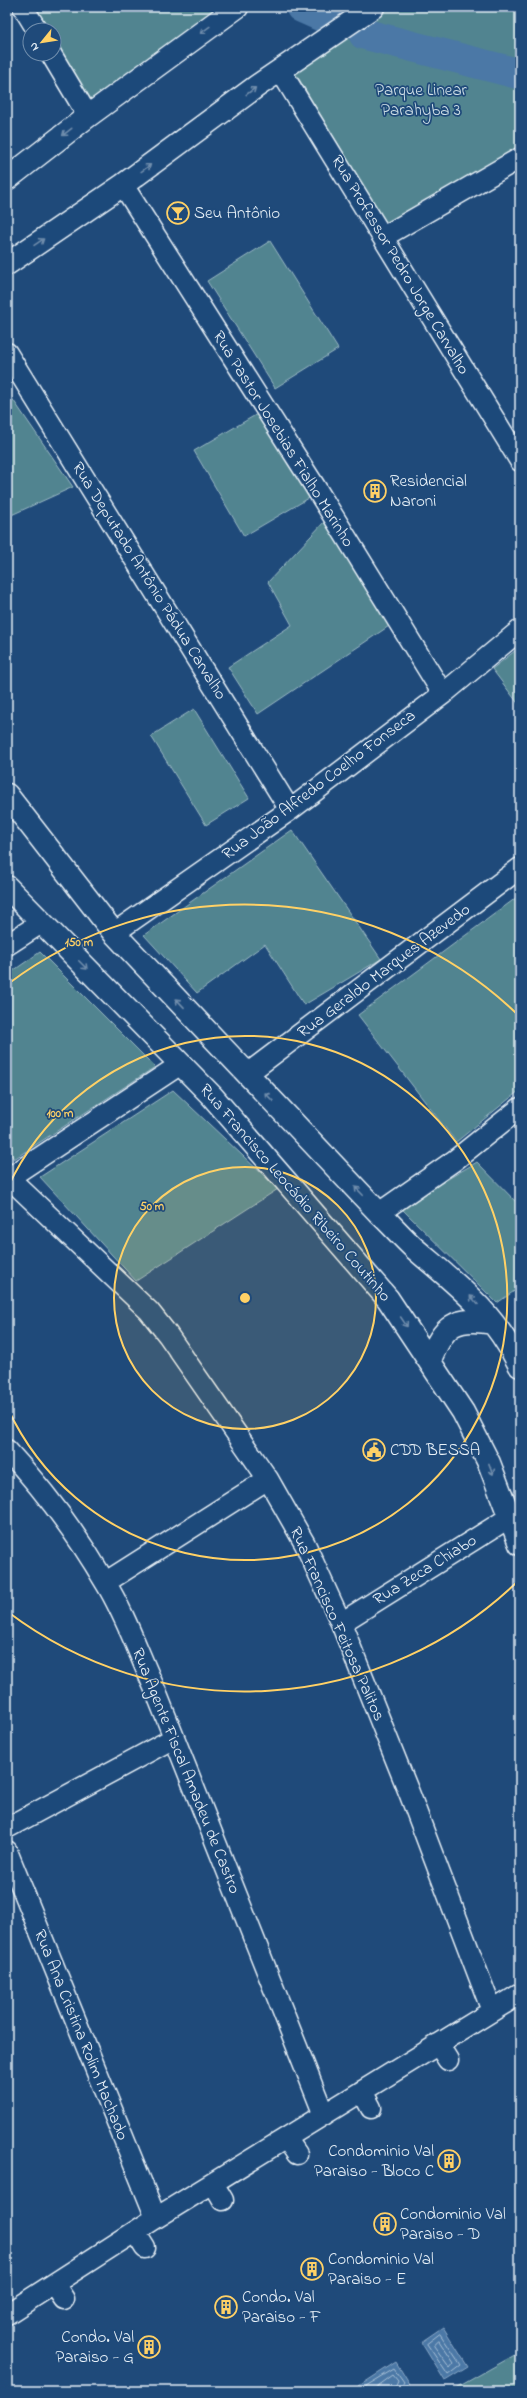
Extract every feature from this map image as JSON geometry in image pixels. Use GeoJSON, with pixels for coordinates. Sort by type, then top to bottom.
{"type":"FeatureCollection","features":[{"type":"Feature","properties":{"kind":"main road"},"geometry":{"type":"LineString","coordinates":[[7,179],[88,116],[237,7]]}},
{"type":"Feature","properties":{"kind":"main road"},"geometry":{"type":"LineString","coordinates":[[7,264],[123,185],[280,70],[373,7]]}},
{"type":"Feature","properties":{"kind":"main road"},"geometry":{"type":"LineString","coordinates":[[7,795],[114,933],[379,1213],[414,1247],[472,1297],[508,1342],[520,1366]]}},
{"type":"Feature","properties":{"kind":"main road","name":"Rua Francisco Leocádio Ribeiro Coutinho"},"geometry":{"type":"LineString","coordinates":[[7,887],[182,1064],[248,1135],[388,1299],[464,1412],[489,1463],[520,1544]]}},
{"type":"Feature","properties":{"kind":"main road"},"geometry":{"type":"LineString","coordinates":[[430,1360],[436,1344],[451,1325],[463,1320],[475,1319],[493,1323]]}},
{"type":"Feature","properties":{"kind":"street"},"geometry":{"type":"LineString","coordinates":[[23,7],[32,22]]}},
{"type":"Feature","properties":{"kind":"street"},"geometry":{"type":"LineString","coordinates":[[56,62],[88,116]]}},
{"type":"Feature","properties":{"kind":"street","name":"Rua Professor Pedro Jorge Carvalho"},"geometry":{"type":"LineString","coordinates":[[280,70],[520,461]]}},
{"type":"Feature","properties":{"kind":"street"},"geometry":{"type":"LineString","coordinates":[[383,237],[520,158]]}},
{"type":"Feature","properties":{"kind":"street","name":"Rua Pastor Josebias Fialho Marinho"},"geometry":{"type":"LineString","coordinates":[[123,185],[314,485],[443,694]]}},
{"type":"Feature","properties":{"kind":"street","name":"Rua Deputado Antônio Pádua Carvalho"},"geometry":{"type":"LineString","coordinates":[[7,353],[290,810]]}},
{"type":"Feature","properties":{"kind":"street","name":"Rua João Alfredo Coelho Fonseca"},"geometry":{"type":"LineString","coordinates":[[114,933],[290,810],[443,694],[520,630]]}},
{"type":"Feature","properties":{"kind":"street","name":"Rua Geraldo Marques Azevedo"},"geometry":{"type":"LineString","coordinates":[[247,1074],[520,868]]}},
{"type":"Feature","properties":{"kind":"street"},"geometry":{"type":"LineString","coordinates":[[7,945],[41,923]]}},
{"type":"Feature","properties":{"kind":"street"},"geometry":{"type":"LineString","coordinates":[[8,1178],[182,1064]]}},
{"type":"Feature","properties":{"kind":"street"},"geometry":{"type":"LineString","coordinates":[[379,1213],[455,1160],[520,1108]]}},
{"type":"Feature","properties":{"kind":"street","name":"Rua Francisco Feitosa Palitos"},"geometry":{"type":"LineString","coordinates":[[8,1178],[149,1311],[172,1341],[268,1479],[305,1544],[341,1623],[410,1795],[511,2005]]}},
{"type":"Feature","properties":{"kind":"street","name":"Rua Agente Fiscal Amadeu de Castro"},"geometry":{"type":"LineString","coordinates":[[7,1450],[32,1478],[65,1521],[106,1582],[154,1687],[324,2115]]}},
{"type":"Feature","properties":{"kind":"street"},"geometry":{"type":"LineString","coordinates":[[106,1582],[268,1479]]}},
{"type":"Feature","properties":{"kind":"street","name":"Rua Zeca Chiabo"},"geometry":{"type":"LineString","coordinates":[[341,1623],[510,1517]]}},
{"type":"Feature","properties":{"kind":"street"},"geometry":{"type":"LineString","coordinates":[[7,1828],[174,1738]]}},
{"type":"Feature","properties":{"kind":"street","name":"Rua Ana Cristina Rolim Machado"},"geometry":{"type":"LineString","coordinates":[[7,1851],[156,2218]]}},
{"type":"Feature","properties":{"kind":"street"},"geometry":{"type":"LineString","coordinates":[[7,2314],[62,2289],[137,2242],[156,2218],[214,2194],[288,2148],[324,2115],[363,2101],[439,2055],[511,2005]]}},
{"type":"Feature","properties":{"kind":"green space"},"geometry":{"type":"Polygon","coordinates":[[[26,7],[235,7],[90,114],[59,62],[62,62],[62,22],[35,22],[26,7]]]}},
{"type":"Feature","properties":{"kind":"green space","name":"Parque Linear Parahyba 3"},"geometry":{"type":"Polygon","coordinates":[[[372,7],[520,7],[520,166],[504,162],[386,223],[299,79],[280,69],[372,7]]]}},
{"type":"Feature","properties":{"kind":"green space"},"geometry":{"type":"Polygon","coordinates":[[[270,241],[338,349],[275,388],[207,281],[270,241]]]}},
{"type":"Feature","properties":{"kind":"green space"},"geometry":{"type":"Polygon","coordinates":[[[7,391],[73,487],[7,517],[7,391]]]}},
{"type":"Feature","properties":{"kind":"green space"},"geometry":{"type":"Polygon","coordinates":[[[271,406],[321,491],[244,536],[194,451],[271,406]]]}},
{"type":"Feature","properties":{"kind":"green space"},"geometry":{"type":"Polygon","coordinates":[[[325,521],[395,622],[258,714],[228,667],[292,625],[268,582],[325,521]]]}},
{"type":"Feature","properties":{"kind":"green space"},"geometry":{"type":"Polygon","coordinates":[[[520,647],[520,706],[492,669],[520,647]]]}},
{"type":"Feature","properties":{"kind":"green space"},"geometry":{"type":"Polygon","coordinates":[[[194,709],[249,798],[206,825],[151,736],[194,709]]]}},
{"type":"Feature","properties":{"kind":"green space"},"geometry":{"type":"Polygon","coordinates":[[[292,830],[381,959],[304,1005],[265,944],[197,993],[144,935],[292,830]]]}},
{"type":"Feature","properties":{"kind":"green space"},"geometry":{"type":"Polygon","coordinates":[[[520,895],[520,1090],[456,1142],[358,1015],[520,895]]]}},
{"type":"Feature","properties":{"kind":"green space"},"geometry":{"type":"Polygon","coordinates":[[[40,952],[155,1067],[14,1159],[7,1148],[7,975],[40,952]]]}},
{"type":"Feature","properties":{"kind":"green space"},"geometry":{"type":"Polygon","coordinates":[[[173,1090],[278,1189],[136,1281],[40,1177],[173,1090]]]}},
{"type":"Feature","properties":{"kind":"green space"},"geometry":{"type":"Polygon","coordinates":[[[477,1162],[520,1206],[520,1287],[497,1303],[400,1207],[477,1162]]]}},
{"type":"Feature","properties":{"kind":"green space"},"geometry":{"type":"Polygon","coordinates":[[[520,2352],[520,2391],[451,2391],[520,2352]]]}},
{"type":"Feature","properties":{"kind":"water"},"geometry":{"type":"Polygon","coordinates":[[[443,2327],[468,2367],[445,2381],[421,2342],[443,2327]]]}},
{"type":"Feature","properties":{"kind":"water"},"geometry":{"type":"Polygon","coordinates":[[[396,2362],[410,2385],[401,2391],[362,2391],[359,2386],[396,2362]]]}},
{"type":"Feature","properties":{"kind":"waterway"},"geometry":{"type":"LineString","coordinates":[[301,7],[328,19]]}},
{"type":"Feature","properties":{"kind":"waterway"},"geometry":{"type":"LineString","coordinates":[[364,34],[520,74]]}},
{"type":"Feature","properties":{"kind":"place","name":"Seu Antônio"},"geometry":{"type":"Point","coordinates":[178,213]}},
{"type":"Feature","properties":{"kind":"place","name":"Residencial Naroni"},"geometry":{"type":"Point","coordinates":[375,491]}},
{"type":"Feature","properties":{"kind":"place","name":"CDD BESSA"},"geometry":{"type":"Point","coordinates":[374,1450]}},
{"type":"Feature","properties":{"kind":"place","name":"Condominio Val Paraiso - Bloco C"},"geometry":{"type":"Point","coordinates":[449,2161]}},
{"type":"Feature","properties":{"kind":"place","name":"Condominio Val Paraiso - D"},"geometry":{"type":"Point","coordinates":[385,2224]}},
{"type":"Feature","properties":{"kind":"place","name":"Condominio Val Paraiso - E"},"geometry":{"type":"Point","coordinates":[312,2269]}},
{"type":"Feature","properties":{"kind":"place","name":"Condo. Val Paraiso - F"},"geometry":{"type":"Point","coordinates":[226,2307]}},
{"type":"Feature","properties":{"kind":"place","name":"Condo. Val Paraiso - G"},"geometry":{"type":"Point","coordinates":[149,2347]}}]}
